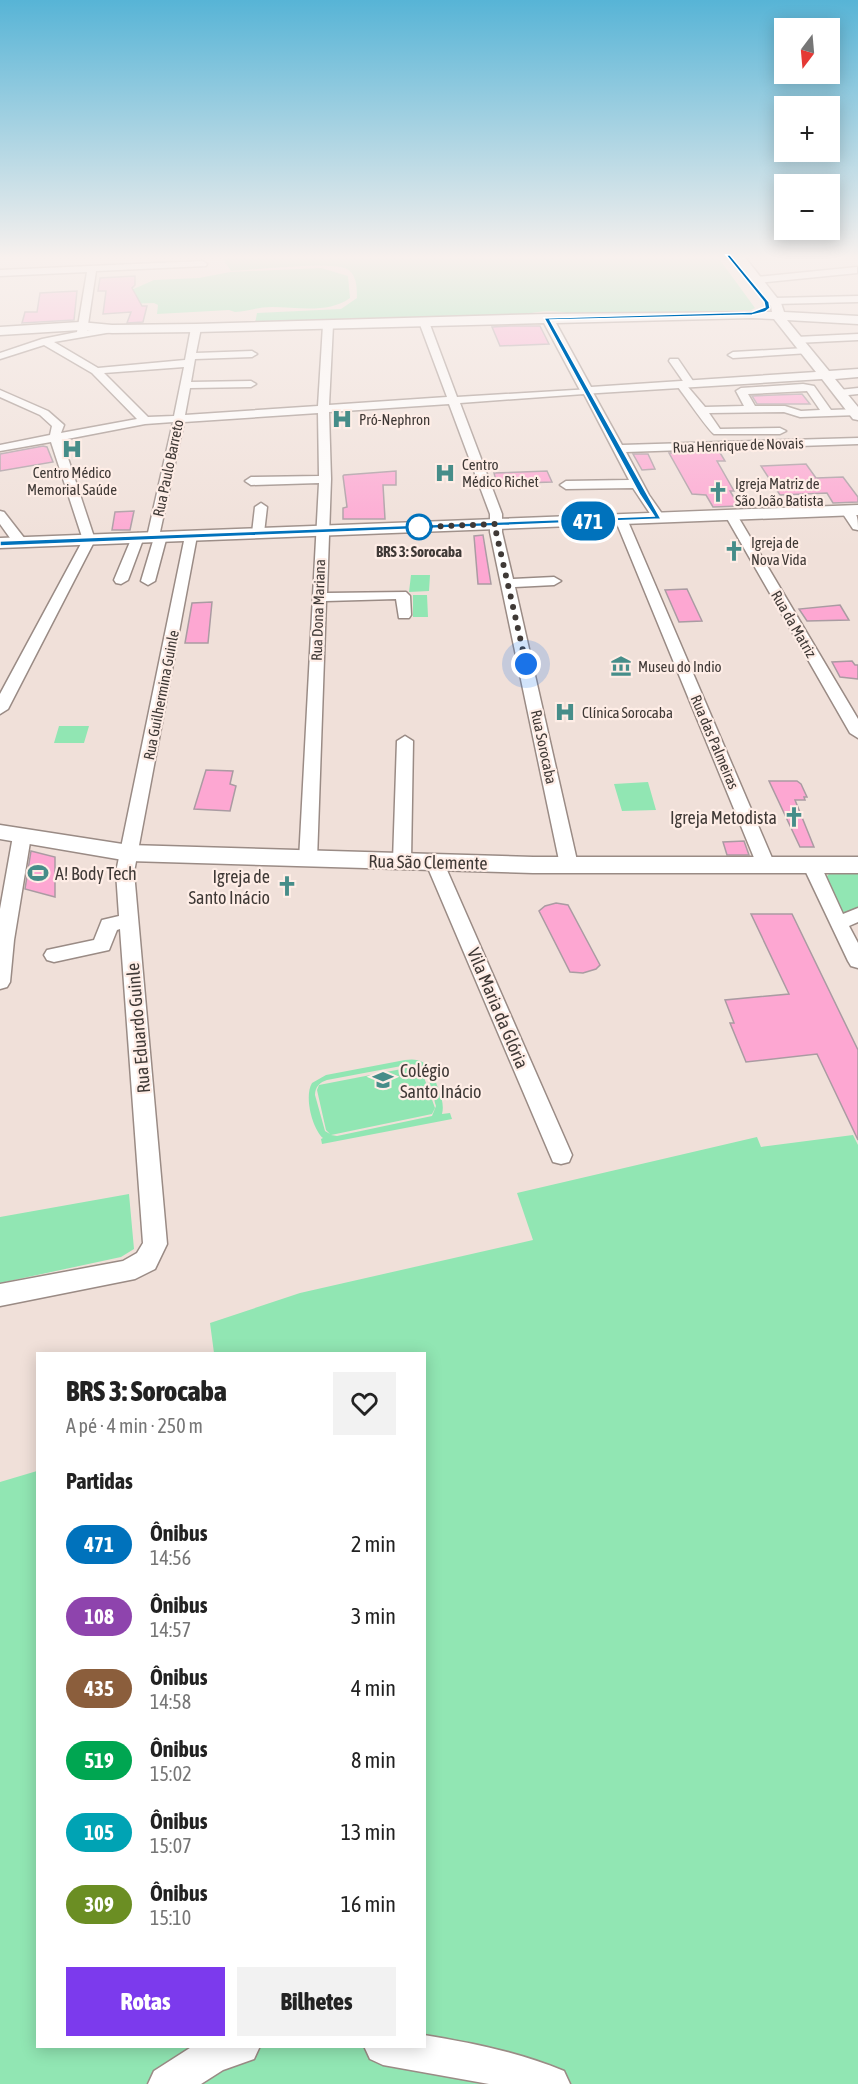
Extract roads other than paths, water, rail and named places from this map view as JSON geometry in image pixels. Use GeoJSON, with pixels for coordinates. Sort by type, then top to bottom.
{"type":"FeatureCollection","features":[{"type":"Feature","properties":{"kind":"main road"},"geometry":{"type":"LineString","coordinates":[[566,353],[587,391],[858,373]]}},
{"type":"Feature","properties":{"kind":"main road"},"geometry":{"type":"LineString","coordinates":[[807,353],[857,413]]}},
{"type":"Feature","properties":{"kind":"main road"},"geometry":{"type":"LineString","coordinates":[[0,543],[149,540],[321,530],[853,510]]}},
{"type":"Feature","properties":{"kind":"main road","name":"Rua São Clemente"},"geometry":{"type":"LineString","coordinates":[[11,834],[129,854],[569,865],[858,865]]}},
{"type":"Feature","properties":{"kind":"street"},"geometry":{"type":"LineString","coordinates":[[65,353],[96,372],[145,421]]}},
{"type":"Feature","properties":{"kind":"street","name":"Rua Paulo Barreto"},"geometry":{"type":"LineString","coordinates":[[149,540],[179,419],[191,353]]}},
{"type":"Feature","properties":{"kind":"street","name":"Rua Dona Mariana"},"geometry":{"type":"LineString","coordinates":[[308,860],[325,479],[323,409],[326,353]]}},
{"type":"Feature","properties":{"kind":"street","name":"Rua Sorocaba"},"geometry":{"type":"LineString","coordinates":[[436,353],[496,514],[496,532],[569,865]]}},
{"type":"Feature","properties":{"kind":"street"},"geometry":{"type":"LineString","coordinates":[[733,355],[764,353]]}},
{"type":"Feature","properties":{"kind":"street"},"geometry":{"type":"LineString","coordinates":[[186,385],[236,370],[252,354]]}},
{"type":"Feature","properties":{"kind":"street"},"geometry":{"type":"LineString","coordinates":[[672,358],[687,385],[706,410],[714,430],[718,432],[780,430]]}},
{"type":"Feature","properties":{"kind":"street"},"geometry":{"type":"LineString","coordinates":[[96,372],[190,359],[236,370],[251,384]]}},
{"type":"Feature","properties":{"kind":"street"},"geometry":{"type":"LineString","coordinates":[[749,406],[741,393],[744,390],[808,388],[828,413]]}},
{"type":"Feature","properties":{"kind":"street"},"geometry":{"type":"LineString","coordinates":[[0,448],[145,421],[587,391],[637,484],[659,518]]}},
{"type":"Feature","properties":{"kind":"street"},"geometry":{"type":"LineString","coordinates":[[839,393],[858,391]]}},
{"type":"Feature","properties":{"kind":"street"},"geometry":{"type":"LineString","coordinates":[[0,393],[44,413],[58,425],[55,436],[89,540],[0,709]]}},
{"type":"Feature","properties":{"kind":"street"},"geometry":{"type":"LineString","coordinates":[[706,410],[749,406],[785,409],[800,414],[857,413]]}},
{"type":"Feature","properties":{"kind":"street","name":"Rua Henrique de Novais"},"geometry":{"type":"LineString","coordinates":[[618,449],[858,441]]}},
{"type":"Feature","properties":{"kind":"street"},"geometry":{"type":"LineString","coordinates":[[251,481],[325,479]]}},
{"type":"Feature","properties":{"kind":"street"},"geometry":{"type":"LineString","coordinates":[[566,485],[637,484]]}},
{"type":"Feature","properties":{"kind":"street"},"geometry":{"type":"LineString","coordinates":[[258,533],[261,507]]}},
{"type":"Feature","properties":{"kind":"street"},"geometry":{"type":"LineString","coordinates":[[853,510],[858,526]]}},
{"type":"Feature","properties":{"kind":"street"},"geometry":{"type":"LineString","coordinates":[[0,515],[20,542]]}},
{"type":"Feature","properties":{"kind":"street","name":"Rua da Matriz"},"geometry":{"type":"LineString","coordinates":[[731,515],[858,733]]}},
{"type":"Feature","properties":{"kind":"street","name":"Rua das Palmeiras"},"geometry":{"type":"LineString","coordinates":[[621,519],[766,865]]}},
{"type":"Feature","properties":{"kind":"street","name":"Rua Guilhermina Guinle"},"geometry":{"type":"LineString","coordinates":[[129,854],[191,536]]}},
{"type":"Feature","properties":{"kind":"street"},"geometry":{"type":"LineString","coordinates":[[121,580],[149,540]]}},
{"type":"Feature","properties":{"kind":"street"},"geometry":{"type":"LineString","coordinates":[[148,581],[149,540]]}},
{"type":"Feature","properties":{"kind":"street"},"geometry":{"type":"LineString","coordinates":[[509,583],[554,581]]}},
{"type":"Feature","properties":{"kind":"street"},"geometry":{"type":"LineString","coordinates":[[318,597],[401,595],[404,615]]}},
{"type":"Feature","properties":{"kind":"street"},"geometry":{"type":"LineString","coordinates":[[402,861],[405,741]]}},
{"type":"Feature","properties":{"kind":"street"},"geometry":{"type":"LineString","coordinates":[[0,982],[11,834]]}},
{"type":"Feature","properties":{"kind":"street","name":"Rua Eduardo Guinle"},"geometry":{"type":"LineString","coordinates":[[0,1295],[117,1274],[146,1262],[154,1244],[125,872],[129,854]]}},
{"type":"Feature","properties":{"kind":"street","name":"Vila Maria da Glória"},"geometry":{"type":"LineString","coordinates":[[434,861],[561,1155]]}},
{"type":"Feature","properties":{"kind":"street"},"geometry":{"type":"LineString","coordinates":[[812,866],[858,962]]}},
{"type":"Feature","properties":{"kind":"street"},"geometry":{"type":"LineString","coordinates":[[838,923],[858,915]]}},
{"type":"Feature","properties":{"kind":"street"},"geometry":{"type":"LineString","coordinates":[[54,954],[98,947],[105,941],[109,925],[129,921]]}},
{"type":"Feature","properties":{"kind":"street"},"geometry":{"type":"LineString","coordinates":[[167,2084],[214,2054],[234,2048]]}},
{"type":"Feature","properties":{"kind":"street"},"geometry":{"type":"LineString","coordinates":[[394,2048],[488,2065],[551,2084]]}},
{"type":"Feature","properties":{"kind":"place","name":"Pró-Nephron"},"geometry":{"type":"Point","coordinates":[342,419]}},
{"type":"Feature","properties":{"kind":"place","name":"Centro Médico Memorial Saúde"},"geometry":{"type":"Point","coordinates":[72,449]}},
{"type":"Feature","properties":{"kind":"place","name":"Centro Médico Richet"},"geometry":{"type":"Point","coordinates":[445,473]}},
{"type":"Feature","properties":{"kind":"place","name":"Igreja Matriz de São João Batista"},"geometry":{"type":"Point","coordinates":[718,492]}},
{"type":"Feature","properties":{"kind":"place","name":"BRS 3: Sorocaba"},"geometry":{"type":"Point","coordinates":[419,527]}},
{"type":"Feature","properties":{"kind":"place","name":"Igreja de Nova Vida"},"geometry":{"type":"Point","coordinates":[734,551]}},
{"type":"Feature","properties":{"kind":"place","name":"Museu do Indio"},"geometry":{"type":"Point","coordinates":[621,666]}},
{"type":"Feature","properties":{"kind":"place","name":"Clínica Sorocaba"},"geometry":{"type":"Point","coordinates":[565,712]}},
{"type":"Feature","properties":{"kind":"place","name":"Igreja Metodista"},"geometry":{"type":"Point","coordinates":[794,817]}},
{"type":"Feature","properties":{"kind":"place","name":"A! Body Tech"},"geometry":{"type":"Point","coordinates":[38,873]}},
{"type":"Feature","properties":{"kind":"place","name":"Igreja de Santo Inácio"},"geometry":{"type":"Point","coordinates":[287,886]}},
{"type":"Feature","properties":{"kind":"place","name":"Colégio Santo Inácio"},"geometry":{"type":"Point","coordinates":[383,1080]}}]}
